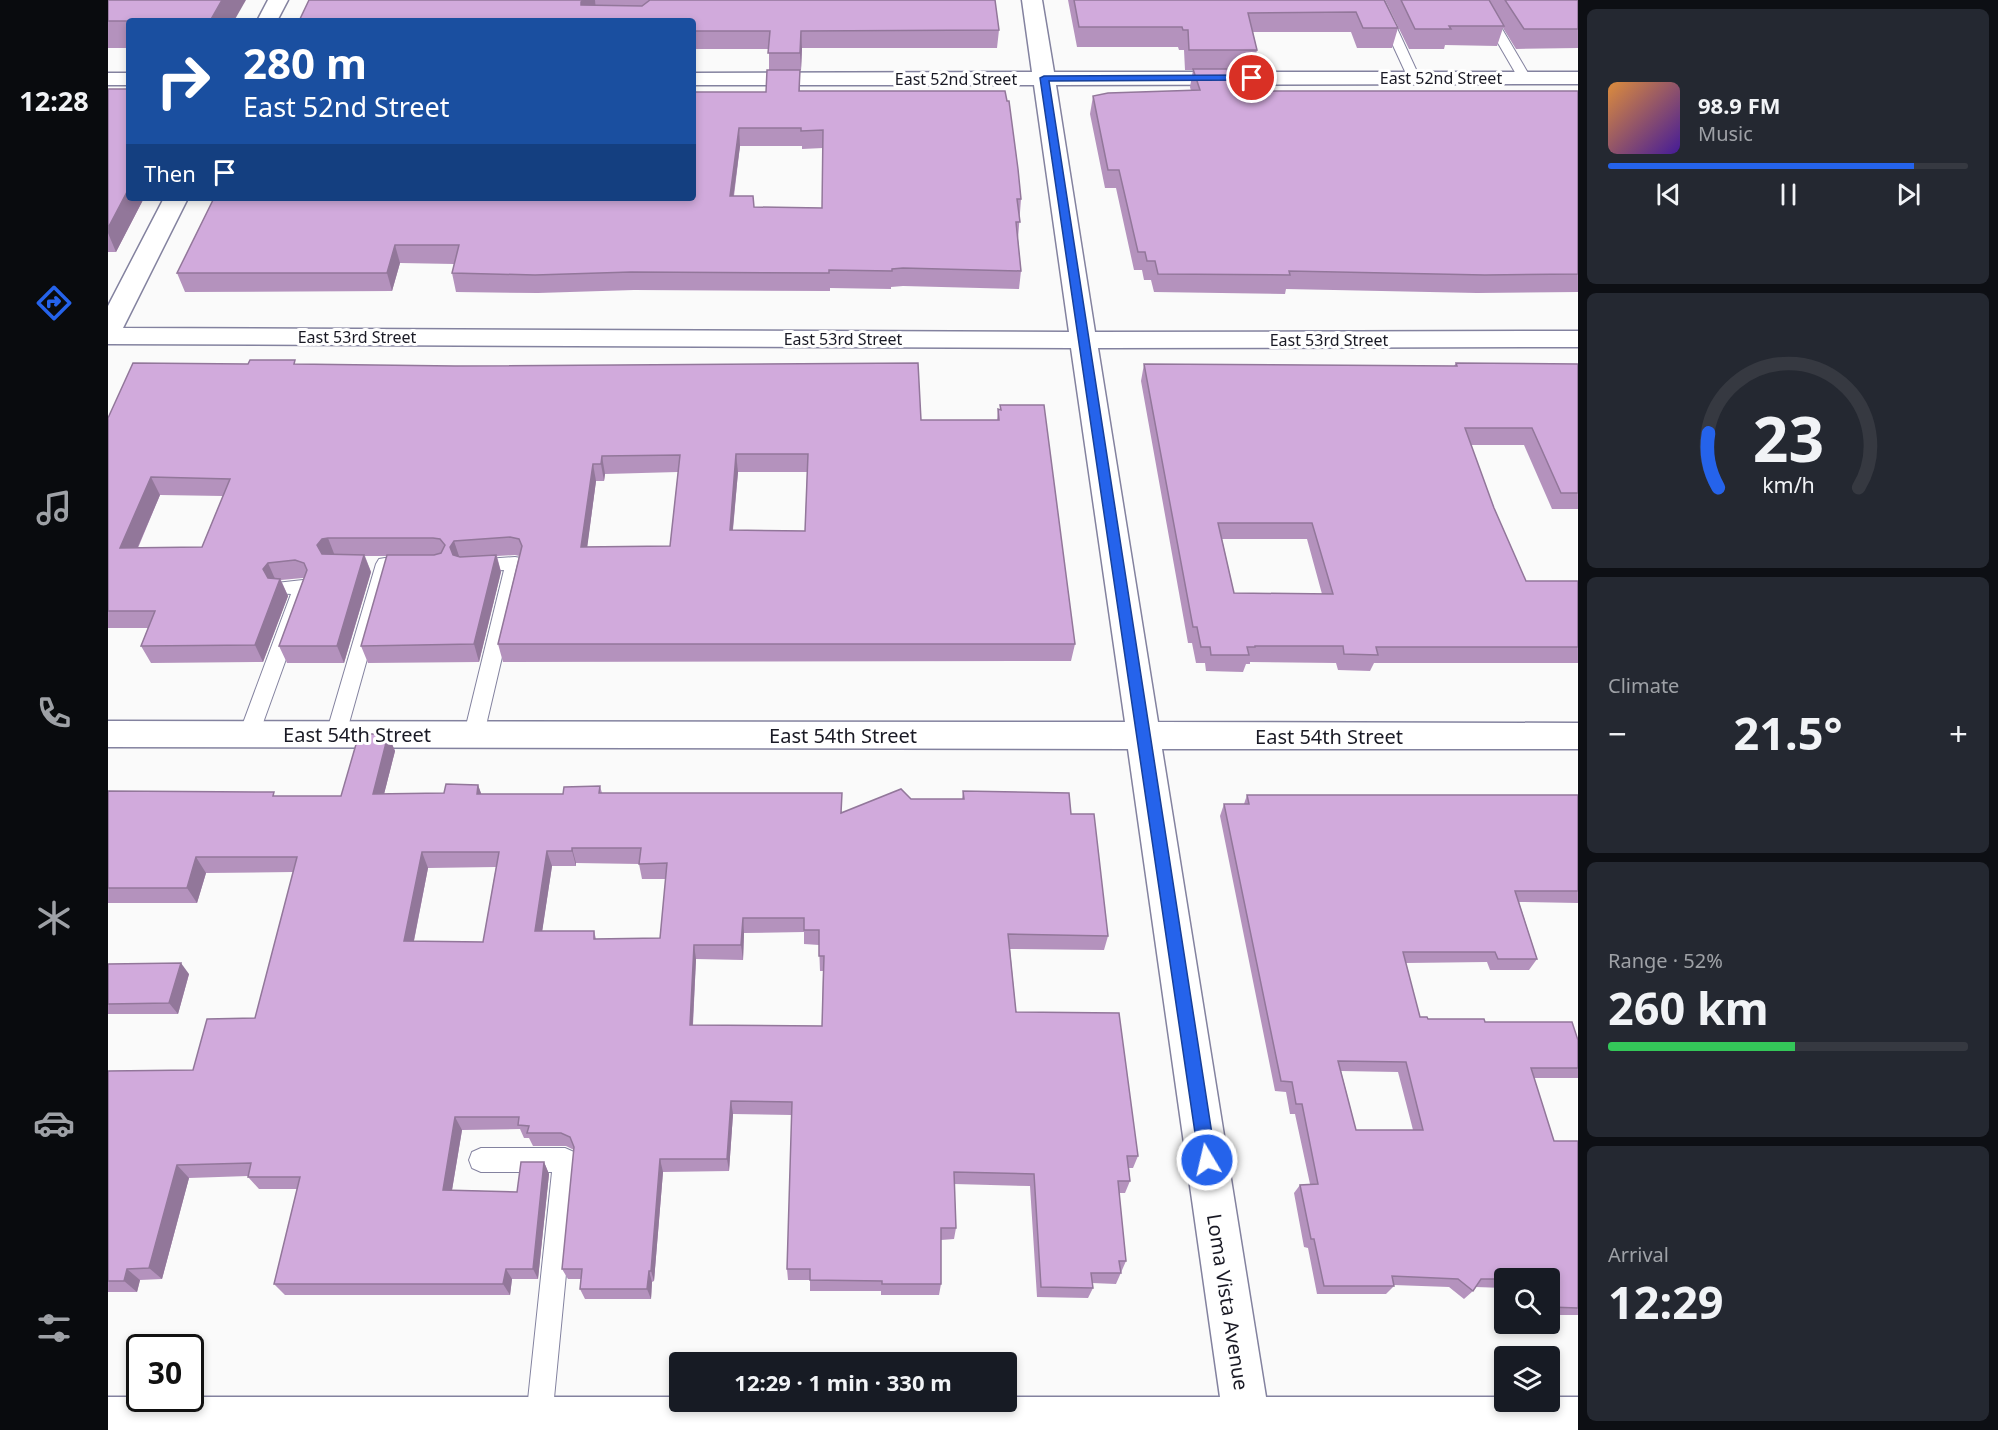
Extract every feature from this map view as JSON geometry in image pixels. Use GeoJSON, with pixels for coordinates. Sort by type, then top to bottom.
{"type":"FeatureCollection","features":[{"type":"Feature","properties":{"kind":"street"},"geometry":{"type":"LineString","coordinates":[[269,18],[278,0]]}},
{"type":"Feature","properties":{"kind":"street","name":"Loma Vista Avenue"},"geometry":{"type":"LineString","coordinates":[[1032,0],[1247,1424]]}},
{"type":"Feature","properties":{"kind":"street","name":"East 52nd Street"},"geometry":{"type":"LineString","coordinates":[[696,79],[1578,78]]}},
{"type":"Feature","properties":{"kind":"street"},"geometry":{"type":"LineString","coordinates":[[108,79],[126,79]]}},
{"type":"Feature","properties":{"kind":"street"},"geometry":{"type":"LineString","coordinates":[[108,334],[174,201]]}},
{"type":"Feature","properties":{"kind":"street","name":"East 53rd Street"},"geometry":{"type":"LineString","coordinates":[[108,334],[1084,340],[1578,339]]}},
{"type":"Feature","properties":{"kind":"street","name":"East 54th Street"},"geometry":{"type":"LineString","coordinates":[[108,734],[1578,736]]}},
{"type":"Feature","properties":{"kind":"street"},"geometry":{"type":"LineString","coordinates":[[108,1420],[538,1419],[1247,1424],[1578,1420]]}},
{"type":"Feature","properties":{"kind":"lane"},"geometry":{"type":"LineString","coordinates":[[1378,0],[1414,78]]}},
{"type":"Feature","properties":{"kind":"lane"},"geometry":{"type":"LineString","coordinates":[[1479,0],[1525,78]]}},
{"type":"Feature","properties":{"kind":"lane"},"geometry":{"type":"LineString","coordinates":[[466,566],[515,563],[474,735]]}},
{"type":"Feature","properties":{"kind":"lane"},"geometry":{"type":"LineString","coordinates":[[365,564],[428,564]]}},
{"type":"Feature","properties":{"kind":"lane"},"geometry":{"type":"LineString","coordinates":[[336,734],[385,564]]}},
{"type":"Feature","properties":{"kind":"lane"},"geometry":{"type":"LineString","coordinates":[[249,734],[303,587],[282,588]]}},
{"type":"Feature","properties":{"kind":"lane"},"geometry":{"type":"LineString","coordinates":[[481,1160],[566,1160],[538,1419]]}},
{"type":"Feature","properties":{"kind":"building"},"geometry":{"type":"Polygon","coordinates":[[[108,0],[222,0],[212,18],[126,18],[126,21],[108,21],[108,0]]]}},
{"type":"Feature","properties":{"kind":"building"},"geometry":{"type":"Polygon","coordinates":[[[309,0],[584,0],[581,5],[642,6],[650,0],[995,0],[999,30],[801,31],[800,53],[768,53],[770,31],[696,31],[696,18],[300,18],[309,0]]]}},
{"type":"Feature","properties":{"kind":"building"},"geometry":{"type":"Polygon","coordinates":[[[1074,0],[1384,0],[1398,28],[1363,28],[1356,12],[1248,13],[1257,50],[1189,50],[1188,30],[1183,30],[1182,27],[1079,27],[1074,0]]]}},
{"type":"Feature","properties":{"kind":"building"},"geometry":{"type":"Polygon","coordinates":[[[1401,0],[1489,0],[1504,26],[1449,26],[1451,29],[1415,29],[1401,0]]]}},
{"type":"Feature","properties":{"kind":"building"},"geometry":{"type":"Polygon","coordinates":[[[1505,0],[1578,0],[1578,29],[1524,29],[1505,0]]]}},
{"type":"Feature","properties":{"kind":"building"},"geometry":{"type":"Polygon","coordinates":[[[1193,69],[1261,69],[1266,91],[1578,91],[1578,274],[1485,275],[1289,271],[1290,275],[1158,274],[1155,261],[1147,261],[1145,252],[1138,252],[1119,170],[1108,170],[1093,96],[1108,93],[1200,90],[1193,69]]]}},
{"type":"Feature","properties":{"kind":"building"},"geometry":{"type":"Polygon","coordinates":[[[767,70],[800,70],[799,91],[1005,91],[1007,101],[1009,101],[1021,199],[1017,199],[1020,222],[1016,222],[1021,271],[903,268],[892,269],[892,271],[829,270],[829,273],[631,272],[535,275],[452,273],[459,245],[395,245],[387,273],[177,273],[213,201],[696,201],[696,92],[766,92],[767,70]],[[739,128],[730,196],[753,196],[754,207],[822,208],[823,130],[801,131],[801,128],[739,128]]]}},
{"type":"Feature","properties":{"kind":"building"},"geometry":{"type":"Polygon","coordinates":[[[108,89],[126,89],[126,194],[108,228],[108,89]]]}},
{"type":"Feature","properties":{"kind":"building"},"geometry":{"type":"Polygon","coordinates":[[[250,360],[295,360],[294,364],[455,366],[918,363],[921,420],[999,420],[1000,405],[1044,405],[1075,644],[498,644],[522,546],[519,539],[510,537],[454,541],[450,547],[453,555],[460,557],[496,555],[474,644],[361,646],[387,555],[434,555],[441,553],[445,545],[440,539],[433,538],[328,538],[322,539],[317,545],[322,554],[364,555],[337,646],[279,646],[307,570],[304,563],[295,560],[268,563],[263,569],[268,578],[280,579],[255,645],[141,646],[155,611],[108,611],[108,418],[133,363],[248,364],[250,360]],[[736,454],[730,530],[805,531],[808,454],[736,454]],[[680,455],[602,456],[601,464],[593,464],[581,547],[670,546],[680,455]],[[151,477],[120,548],[202,547],[230,479],[151,477]]]}},
{"type":"Feature","properties":{"kind":"building"},"geometry":{"type":"Polygon","coordinates":[[[1456,363],[1578,364],[1578,493],[1561,493],[1532,428],[1465,428],[1494,508],[1526,581],[1578,581],[1578,647],[1376,647],[1378,655],[1344,654],[1343,646],[1255,646],[1247,647],[1249,655],[1211,655],[1210,647],[1201,647],[1197,627],[1193,627],[1144,364],[1457,366],[1456,363]],[[1218,523],[1234,593],[1333,594],[1312,523],[1218,523]]]}},
{"type":"Feature","properties":{"kind":"building"},"geometry":{"type":"Polygon","coordinates":[[[359,734],[388,735],[373,794],[444,793],[446,784],[478,785],[477,794],[563,794],[564,787],[600,786],[599,793],[842,793],[841,813],[901,789],[911,799],[964,799],[963,791],[1069,793],[1071,814],[1094,814],[1108,936],[1008,934],[1016,1012],[1119,1013],[1138,1156],[1127,1156],[1130,1181],[1118,1181],[1126,1261],[1119,1261],[1121,1273],[1091,1273],[1093,1288],[1041,1287],[1034,1174],[954,1172],[956,1228],[941,1228],[941,1284],[882,1284],[882,1281],[810,1280],[810,1269],[787,1269],[792,1102],[731,1101],[727,1159],[660,1159],[651,1271],[649,1271],[647,1289],[580,1289],[582,1269],[562,1269],[574,1147],[570,1137],[561,1133],[527,1133],[529,1126],[518,1125],[519,1117],[455,1117],[443,1190],[517,1192],[521,1162],[544,1162],[533,1269],[506,1269],[503,1284],[274,1284],[300,1177],[248,1177],[251,1163],[177,1165],[149,1268],[127,1269],[124,1281],[108,1281],[108,1071],[193,1070],[207,1019],[255,1018],[297,857],[196,857],[187,888],[108,888],[108,791],[274,792],[273,796],[341,796],[359,734]],[[572,848],[572,851],[547,851],[535,931],[594,931],[594,939],[660,938],[667,863],[639,864],[641,848],[572,848]],[[422,852],[404,941],[483,942],[499,852],[422,852]],[[743,918],[741,945],[694,945],[690,1025],[822,1026],[824,956],[819,956],[819,930],[804,930],[804,918],[743,918]]]}},
{"type":"Feature","properties":{"kind":"building"},"geometry":{"type":"Polygon","coordinates":[[[1247,795],[1578,795],[1578,891],[1515,891],[1537,959],[1498,959],[1495,952],[1403,952],[1420,1017],[1484,1019],[1485,1022],[1572,1022],[1578,1040],[1578,1068],[1531,1068],[1554,1141],[1578,1141],[1578,1308],[1560,1307],[1560,1268],[1494,1268],[1494,1279],[1481,1279],[1473,1291],[1458,1279],[1392,1276],[1394,1286],[1324,1286],[1300,1185],[1318,1184],[1302,1104],[1296,1104],[1292,1082],[1281,1081],[1224,804],[1249,804],[1247,795]],[[1338,1061],[1356,1130],[1423,1130],[1406,1062],[1338,1061]]]}},
{"type":"Feature","properties":{"kind":"building"},"geometry":{"type":"Polygon","coordinates":[[[181,963],[169,1003],[108,1004],[108,964],[181,963]]]}},
{"type":"Feature","properties":{"kind":"route"},"geometry":{"type":"LineString","coordinates":[[1207,1160],[1044,78],[1252,78]]}}]}
